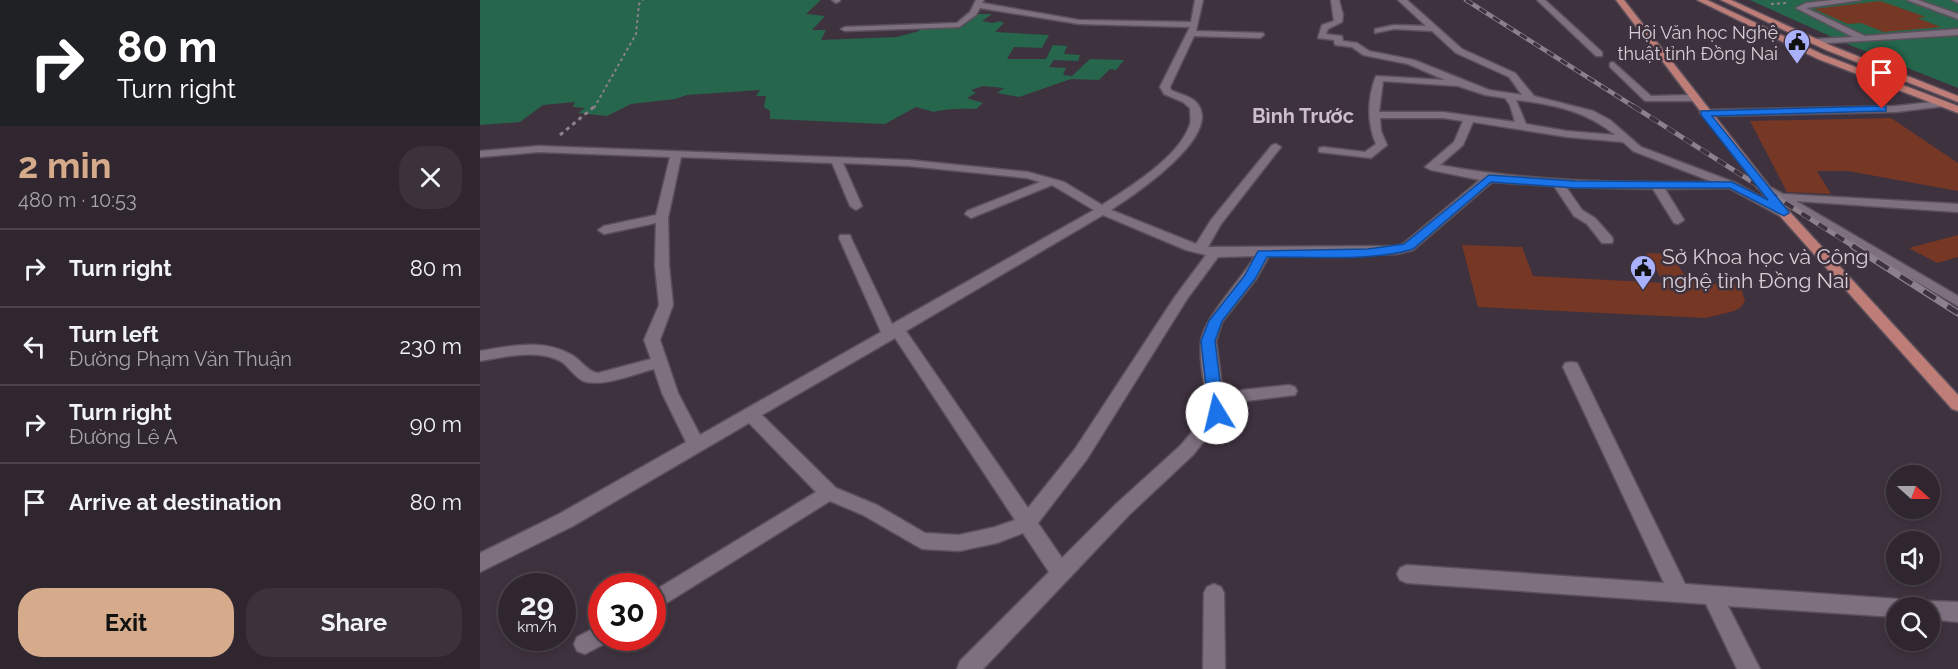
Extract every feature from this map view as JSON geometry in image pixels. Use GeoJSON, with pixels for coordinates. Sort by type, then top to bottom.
{"type":"FeatureCollection","features":[{"type":"Feature","properties":{"kind":"main road"},"geometry":{"type":"LineString","coordinates":[[1620,0],[1761,186],[1958,405]]}},
{"type":"Feature","properties":{"kind":"main road"},"geometry":{"type":"LineString","coordinates":[[1701,0],[1811,53],[1958,110]]}},
{"type":"Feature","properties":{"kind":"main road"},"geometry":{"type":"LineString","coordinates":[[1725,0],[1816,42],[1958,99]]}},
{"type":"Feature","properties":{"kind":"street"},"geometry":{"type":"LineString","coordinates":[[480,563],[566,519],[1102,210],[1177,154],[1194,128],[1197,115],[1192,103],[1167,92],[1165,87],[1193,29],[1198,0]]}},
{"type":"Feature","properties":{"kind":"street"},"geometry":{"type":"LineString","coordinates":[[1335,0],[1340,15],[1338,22],[1325,27],[1320,35],[1339,38],[1337,42],[1354,45],[1366,53],[1411,62],[1463,85]]}},
{"type":"Feature","properties":{"kind":"street"},"geometry":{"type":"LineString","coordinates":[[1402,0],[1460,51],[1512,75],[1530,98]]}},
{"type":"Feature","properties":{"kind":"street"},"geometry":{"type":"LineString","coordinates":[[1540,0],[1599,54]]}},
{"type":"Feature","properties":{"kind":"street"},"geometry":{"type":"LineString","coordinates":[[1857,0],[1806,5],[1800,8],[1864,39]]}},
{"type":"Feature","properties":{"kind":"street"},"geometry":{"type":"LineString","coordinates":[[1911,0],[1958,18]]}},
{"type":"Feature","properties":{"kind":"street"},"geometry":{"type":"LineString","coordinates":[[845,29],[956,26],[965,22],[978,3],[1079,22],[1260,35]]}},
{"type":"Feature","properties":{"kind":"street"},"geometry":{"type":"LineString","coordinates":[[1958,18],[1941,21],[1958,30]]}},
{"type":"Feature","properties":{"kind":"street"},"geometry":{"type":"LineString","coordinates":[[1378,31],[1394,27],[1434,29]]}},
{"type":"Feature","properties":{"kind":"street"},"geometry":{"type":"LineString","coordinates":[[1816,42],[1958,30]]}},
{"type":"Feature","properties":{"kind":"street"},"geometry":{"type":"LineString","coordinates":[[1613,65],[1648,99],[1693,98]]}},
{"type":"Feature","properties":{"kind":"street"},"geometry":{"type":"LineString","coordinates":[[1323,150],[1367,156],[1383,145],[1376,131],[1375,116],[1376,88],[1380,77],[1463,85],[1508,96],[1567,106],[1589,113],[1606,122],[1623,139],[1647,154],[1732,185],[1784,213]]}},
{"type":"Feature","properties":{"kind":"street"},"geometry":{"type":"LineString","coordinates":[[1508,96],[1515,105],[1522,126]]}},
{"type":"Feature","properties":{"kind":"street"},"geometry":{"type":"LineString","coordinates":[[1705,113],[1896,109],[1941,104]]}},
{"type":"Feature","properties":{"kind":"street"},"geometry":{"type":"LineString","coordinates":[[1375,116],[1433,115],[1567,134],[1623,139]]}},
{"type":"Feature","properties":{"kind":"street"},"geometry":{"type":"LineString","coordinates":[[1469,120],[1459,143],[1431,167],[1489,178],[1558,184],[1732,185]]}},
{"type":"Feature","properties":{"kind":"street"},"geometry":{"type":"LineString","coordinates":[[750,414],[829,493],[870,510],[922,541],[959,543],[997,535],[1026,523],[1081,454],[1181,298],[1207,252],[1215,223],[1276,147]]}},
{"type":"Feature","properties":{"kind":"street"},"geometry":{"type":"LineString","coordinates":[[480,154],[539,149],[836,160],[1028,175],[1053,182],[1102,210],[1207,252],[1263,254],[1368,252],[1408,247],[1489,178]]}},
{"type":"Feature","properties":{"kind":"street"},"geometry":{"type":"LineString","coordinates":[[676,154],[662,218],[662,266],[666,306],[652,340],[670,393],[696,444]]}},
{"type":"Feature","properties":{"kind":"street"},"geometry":{"type":"LineString","coordinates":[[836,160],[856,206]]}},
{"type":"Feature","properties":{"kind":"street"},"geometry":{"type":"LineString","coordinates":[[971,214],[1053,182]]}},
{"type":"Feature","properties":{"kind":"street"},"geometry":{"type":"LineString","coordinates":[[1558,184],[1578,213],[1591,221],[1608,240]]}},
{"type":"Feature","properties":{"kind":"street"},"geometry":{"type":"LineString","coordinates":[[1657,186],[1678,220]]}},
{"type":"Feature","properties":{"kind":"street"},"geometry":{"type":"LineString","coordinates":[[1761,186],[1958,302]]}},
{"type":"Feature","properties":{"kind":"street"},"geometry":{"type":"LineString","coordinates":[[1781,197],[1958,208]]}},
{"type":"Feature","properties":{"kind":"street"},"geometry":{"type":"LineString","coordinates":[[604,230],[662,218]]}},
{"type":"Feature","properties":{"kind":"street"},"geometry":{"type":"LineString","coordinates":[[846,238],[892,331],[1061,573]]}},
{"type":"Feature","properties":{"kind":"street"},"geometry":{"type":"LineString","coordinates":[[1217,413],[1208,341],[1215,321],[1251,276],[1263,254]]}},
{"type":"Feature","properties":{"kind":"street"},"geometry":{"type":"LineString","coordinates":[[480,356],[551,350],[565,355],[576,363],[587,377],[598,378],[661,362]]}},
{"type":"Feature","properties":{"kind":"street"},"geometry":{"type":"LineString","coordinates":[[1571,367],[1680,593]]}},
{"type":"Feature","properties":{"kind":"street"},"geometry":{"type":"LineString","coordinates":[[968,669],[1123,509],[1186,450],[1217,413],[1242,396],[1289,391]]}},
{"type":"Feature","properties":{"kind":"street"},"geometry":{"type":"LineString","coordinates":[[666,594],[829,493]]}},
{"type":"Feature","properties":{"kind":"street"},"geometry":{"type":"LineString","coordinates":[[1407,574],[1886,607]]}},
{"type":"Feature","properties":{"kind":"street"},"geometry":{"type":"LineString","coordinates":[[1214,593],[1214,669]]}},
{"type":"Feature","properties":{"kind":"street"},"geometry":{"type":"LineString","coordinates":[[1712,595],[1749,669]]}},
{"type":"Feature","properties":{"kind":"street"},"geometry":{"type":"LineString","coordinates":[[1940,611],[1958,612]]}},
{"type":"Feature","properties":{"kind":"path"},"geometry":{"type":"LineString","coordinates":[[539,149],[569,130],[593,109],[636,34],[639,4],[643,0]]}},
{"type":"Feature","properties":{"kind":"path"},"geometry":{"type":"LineString","coordinates":[[1782,0],[1788,3]]}},
{"type":"Feature","properties":{"kind":"green space"},"geometry":{"type":"Polygon","coordinates":[[[480,0],[821,0],[806,14],[825,16],[812,30],[826,30],[821,40],[897,37],[919,31],[920,28],[964,26],[977,14],[992,14],[982,21],[992,23],[1002,21],[1004,23],[995,32],[1049,35],[1042,48],[1014,47],[1007,59],[1046,59],[1053,45],[1067,46],[1064,54],[1080,55],[1078,61],[1054,60],[1049,67],[1066,68],[1063,75],[1072,76],[1090,59],[1124,60],[1116,70],[1110,69],[1099,80],[1071,79],[1019,97],[997,93],[1004,88],[983,86],[971,90],[976,93],[967,98],[983,103],[976,109],[934,112],[916,107],[885,124],[770,119],[770,111],[764,107],[766,96],[756,96],[760,90],[687,95],[675,99],[631,104],[607,116],[578,113],[585,108],[573,107],[575,102],[543,105],[520,122],[480,125],[480,0]]]}},
{"type":"Feature","properties":{"kind":"green space"},"geometry":{"type":"Polygon","coordinates":[[[1750,0],[1958,0],[1958,88],[1852,46],[1750,0]]]}},
{"type":"Feature","properties":{"kind":"building"},"geometry":{"type":"Polygon","coordinates":[[[1880,1],[1926,17],[1917,18],[1941,27],[1884,32],[1861,23],[1848,24],[1814,9],[1880,1]]]}},
{"type":"Feature","properties":{"kind":"building"},"geometry":{"type":"Polygon","coordinates":[[[1891,118],[1958,163],[1958,191],[1848,171],[1817,171],[1831,194],[1787,192],[1750,121],[1891,118]]]}},
{"type":"Feature","properties":{"kind":"building"},"geometry":{"type":"Polygon","coordinates":[[[1958,235],[1958,257],[1937,263],[1909,248],[1958,235]]]}},
{"type":"Feature","properties":{"kind":"building"},"geometry":{"type":"Polygon","coordinates":[[[1462,245],[1522,247],[1533,276],[1664,283],[1646,253],[1671,254],[1683,273],[1702,283],[1740,285],[1745,301],[1734,311],[1706,318],[1478,307],[1462,245]]]}},
{"type":"Feature","properties":{"kind":"railway"},"geometry":{"type":"LineString","coordinates":[[1466,0],[1636,108]]}},
{"type":"Feature","properties":{"kind":"railway"},"geometry":{"type":"LineString","coordinates":[[1633,106],[1856,248]]}},
{"type":"Feature","properties":{"kind":"railway"},"geometry":{"type":"LineString","coordinates":[[1853,246],[1958,313]]}},
{"type":"Feature","properties":{"kind":"place","name":"Hội Văn học Nghệ thuật tỉnh Đồng Nai"},"geometry":{"type":"Point","coordinates":[1797,65]}},
{"type":"Feature","properties":{"kind":"place","name":"Sở Khoa học và Công nghệ tỉnh Đồng Nai"},"geometry":{"type":"Point","coordinates":[1643,291]}},
{"type":"Feature","properties":{"kind":"district","name":"Bình Trước"},"geometry":{"type":"Point","coordinates":[1303,116]}},
{"type":"Feature","properties":{"kind":"route"},"geometry":{"type":"LineString","coordinates":[[1217,413],[1208,341],[1215,321],[1251,276],[1263,254],[1368,252],[1408,247],[1489,178],[1575,184],[1732,185],[1784,213],[1705,113],[1882,109]]}}]}
